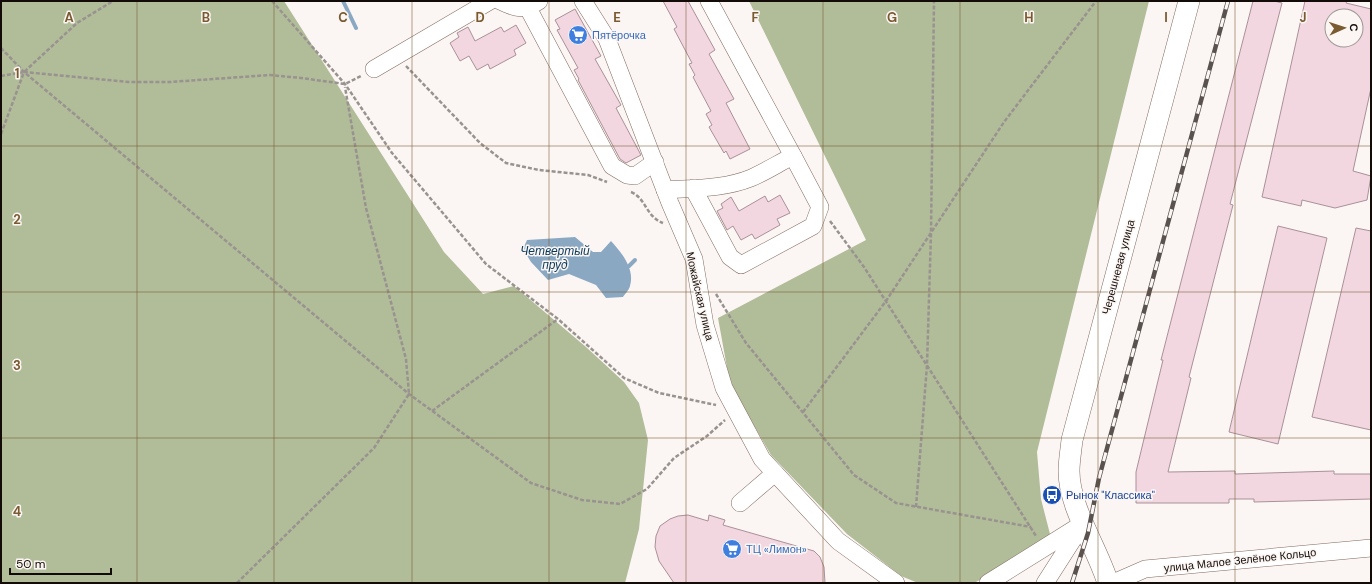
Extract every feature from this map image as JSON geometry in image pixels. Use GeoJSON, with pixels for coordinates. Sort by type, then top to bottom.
{"type":"FeatureCollection","features":[{"type":"Feature","properties":{"kind":"main road","name":"Черешневая улица"},"geometry":{"type":"LineString","coordinates":[[1108,583],[1103,565],[1072,494],[1069,471],[1072,440],[1189,1]]}},
{"type":"Feature","properties":{"kind":"street"},"geometry":{"type":"LineString","coordinates":[[374,69],[490,1]]}},
{"type":"Feature","properties":{"kind":"street"},"geometry":{"type":"LineString","coordinates":[[500,1],[511,7],[533,5],[612,166],[627,175],[636,176],[655,162]]}},
{"type":"Feature","properties":{"kind":"street","name":"Можайская улица"},"geometry":{"type":"LineString","coordinates":[[583,1],[607,39],[665,190],[694,259],[705,325],[724,388],[762,459],[838,540],[896,583]]}},
{"type":"Feature","properties":{"kind":"street"},"geometry":{"type":"LineString","coordinates":[[693,188],[730,257],[741,265],[812,226],[820,208],[709,1]]}},
{"type":"Feature","properties":{"kind":"street"},"geometry":{"type":"LineString","coordinates":[[665,190],[713,187],[750,178],[793,156]]}},
{"type":"Feature","properties":{"kind":"street"},"geometry":{"type":"LineString","coordinates":[[740,503],[775,473]]}},
{"type":"Feature","properties":{"kind":"street"},"geometry":{"type":"LineString","coordinates":[[988,583],[1044,548],[1086,528]]}},
{"type":"Feature","properties":{"kind":"street"},"geometry":{"type":"LineString","coordinates":[[1046,583],[1086,528]]}},
{"type":"Feature","properties":{"kind":"street","name":"улица Малое Зелёное Кольцо"},"geometry":{"type":"LineString","coordinates":[[1113,583],[1145,569],[1371,548]]}},
{"type":"Feature","properties":{"kind":"path"},"geometry":{"type":"LineString","coordinates":[[1,134],[24,72],[78,23],[113,1]]}},
{"type":"Feature","properties":{"kind":"path"},"geometry":{"type":"LineString","coordinates":[[272,1],[344,84],[392,153],[486,264],[558,319],[624,378],[659,393],[736,410]]}},
{"type":"Feature","properties":{"kind":"path"},"geometry":{"type":"LineString","coordinates":[[916,507],[927,365],[931,233],[934,1]]}},
{"type":"Feature","properties":{"kind":"path"},"geometry":{"type":"LineString","coordinates":[[803,412],[886,301],[1004,122],[1096,1]]}},
{"type":"Feature","properties":{"kind":"path"},"geometry":{"type":"LineString","coordinates":[[1,48],[24,72],[408,394],[532,483],[582,500],[620,504],[647,489],[674,458],[707,436],[736,410]]}},
{"type":"Feature","properties":{"kind":"path"},"geometry":{"type":"LineString","coordinates":[[396,56],[480,143],[506,163],[539,170],[588,175],[609,183]]}},
{"type":"Feature","properties":{"kind":"path"},"geometry":{"type":"LineString","coordinates":[[1,76],[24,72],[129,82],[170,82],[270,75],[344,84],[374,69]]}},
{"type":"Feature","properties":{"kind":"path"},"geometry":{"type":"LineString","coordinates":[[237,583],[374,448],[408,394],[406,359],[366,208],[344,84]]}},
{"type":"Feature","properties":{"kind":"path"},"geometry":{"type":"LineString","coordinates":[[630,191],[637,194],[654,220],[682,230]]}},
{"type":"Feature","properties":{"kind":"path"},"geometry":{"type":"LineString","coordinates":[[820,208],[864,267],[1044,548]]}},
{"type":"Feature","properties":{"kind":"path"},"geometry":{"type":"LineString","coordinates":[[714,291],[746,343],[854,475],[896,503],[1031,527]]}},
{"type":"Feature","properties":{"kind":"path"},"geometry":{"type":"LineString","coordinates":[[432,411],[558,319]]}},
{"type":"Feature","properties":{"kind":"green space"},"geometry":{"type":"Polygon","coordinates":[[[1,1],[284,1],[444,252],[483,294],[514,286],[586,347],[624,382],[639,403],[648,440],[639,529],[625,583],[1,583],[1,1]]]}},
{"type":"Feature","properties":{"kind":"green space"},"geometry":{"type":"Polygon","coordinates":[[[749,1],[1149,1],[1037,452],[1041,499],[1051,538],[1004,567],[974,583],[918,583],[901,576],[847,534],[771,455],[730,384],[718,318],[866,240],[749,1]]]}},
{"type":"Feature","properties":{"kind":"water","name":"Четвертый пруд"},"geometry":{"type":"Polygon","coordinates":[[[575,237],[593,252],[601,252],[611,241],[619,251],[631,273],[630,286],[623,297],[606,298],[596,285],[569,274],[548,280],[531,262],[523,249],[527,240],[575,237]]]}},
{"type":"Feature","properties":{"kind":"building"},"geometry":{"type":"Polygon","coordinates":[[[663,1],[688,1],[715,50],[709,54],[734,99],[726,103],[750,149],[730,159],[726,151],[724,153],[709,127],[712,125],[706,114],[711,111],[693,77],[695,75],[689,64],[692,63],[674,29],[677,27],[663,1]]]}},
{"type":"Feature","properties":{"kind":"building"},"geometry":{"type":"Polygon","coordinates":[[[1253,1],[1274,1],[1282,3],[1230,204],[1233,205],[1189,377],[1191,378],[1168,472],[1235,471],[1235,474],[1334,471],[1334,474],[1371,474],[1371,499],[1254,502],[1254,499],[1229,499],[1229,503],[1136,503],[1136,472],[1163,360],[1161,360],[1253,1]]]}},
{"type":"Feature","properties":{"kind":"building"},"geometry":{"type":"Polygon","coordinates":[[[1305,1],[1347,1],[1346,3],[1371,9],[1371,88],[1353,171],[1371,176],[1367,200],[1335,208],[1302,200],[1301,206],[1262,197],[1305,1]]]}},
{"type":"Feature","properties":{"kind":"building"},"geometry":{"type":"Polygon","coordinates":[[[575,9],[601,56],[595,59],[621,105],[616,108],[641,155],[626,163],[620,159],[578,80],[579,79],[574,70],[578,68],[557,30],[560,29],[555,20],[575,9]]]}},
{"type":"Feature","properties":{"kind":"building"},"geometry":{"type":"Polygon","coordinates":[[[516,25],[526,43],[514,50],[516,55],[490,69],[488,64],[477,70],[469,56],[460,61],[450,43],[459,37],[457,33],[468,27],[475,41],[501,27],[504,32],[516,25]]]}},
{"type":"Feature","properties":{"kind":"building"},"geometry":{"type":"Polygon","coordinates":[[[780,195],[790,213],[777,219],[780,225],[755,239],[752,234],[741,240],[733,226],[727,230],[717,211],[723,208],[721,204],[731,197],[739,211],[765,196],[768,202],[780,195]]]}},
{"type":"Feature","properties":{"kind":"building"},"geometry":{"type":"Polygon","coordinates":[[[1278,226],[1327,238],[1278,444],[1229,432],[1278,226]]]}},
{"type":"Feature","properties":{"kind":"building"},"geometry":{"type":"Polygon","coordinates":[[[1356,228],[1371,231],[1371,430],[1312,417],[1356,228]]]}},
{"type":"Feature","properties":{"kind":"building","name":"ТЦ «Лимон»"},"geometry":{"type":"Polygon","coordinates":[[[688,515],[708,521],[709,515],[725,520],[723,525],[814,551],[820,557],[824,567],[825,583],[674,583],[659,561],[655,547],[656,536],[660,526],[670,519],[688,515]]]}},
{"type":"Feature","properties":{"kind":"waterway"},"geometry":{"type":"LineString","coordinates":[[343,1],[356,28]]}},
{"type":"Feature","properties":{"kind":"waterway"},"geometry":{"type":"LineString","coordinates":[[629,266],[635,260]]}},
{"type":"Feature","properties":{"kind":"railway"},"geometry":{"type":"LineString","coordinates":[[1072,583],[1088,533],[1099,478],[1228,1]]}},
{"type":"Feature","properties":{"kind":"place","name":"Пятёрочка"},"geometry":{"type":"Point","coordinates":[578,35]}},
{"type":"Feature","properties":{"kind":"place","name":"Рынок \"Классика\""},"geometry":{"type":"Point","coordinates":[1052,495]}},
{"type":"Feature","properties":{"kind":"place","name":"ТЦ «Лимон»"},"geometry":{"type":"Point","coordinates":[732,549]}}]}
